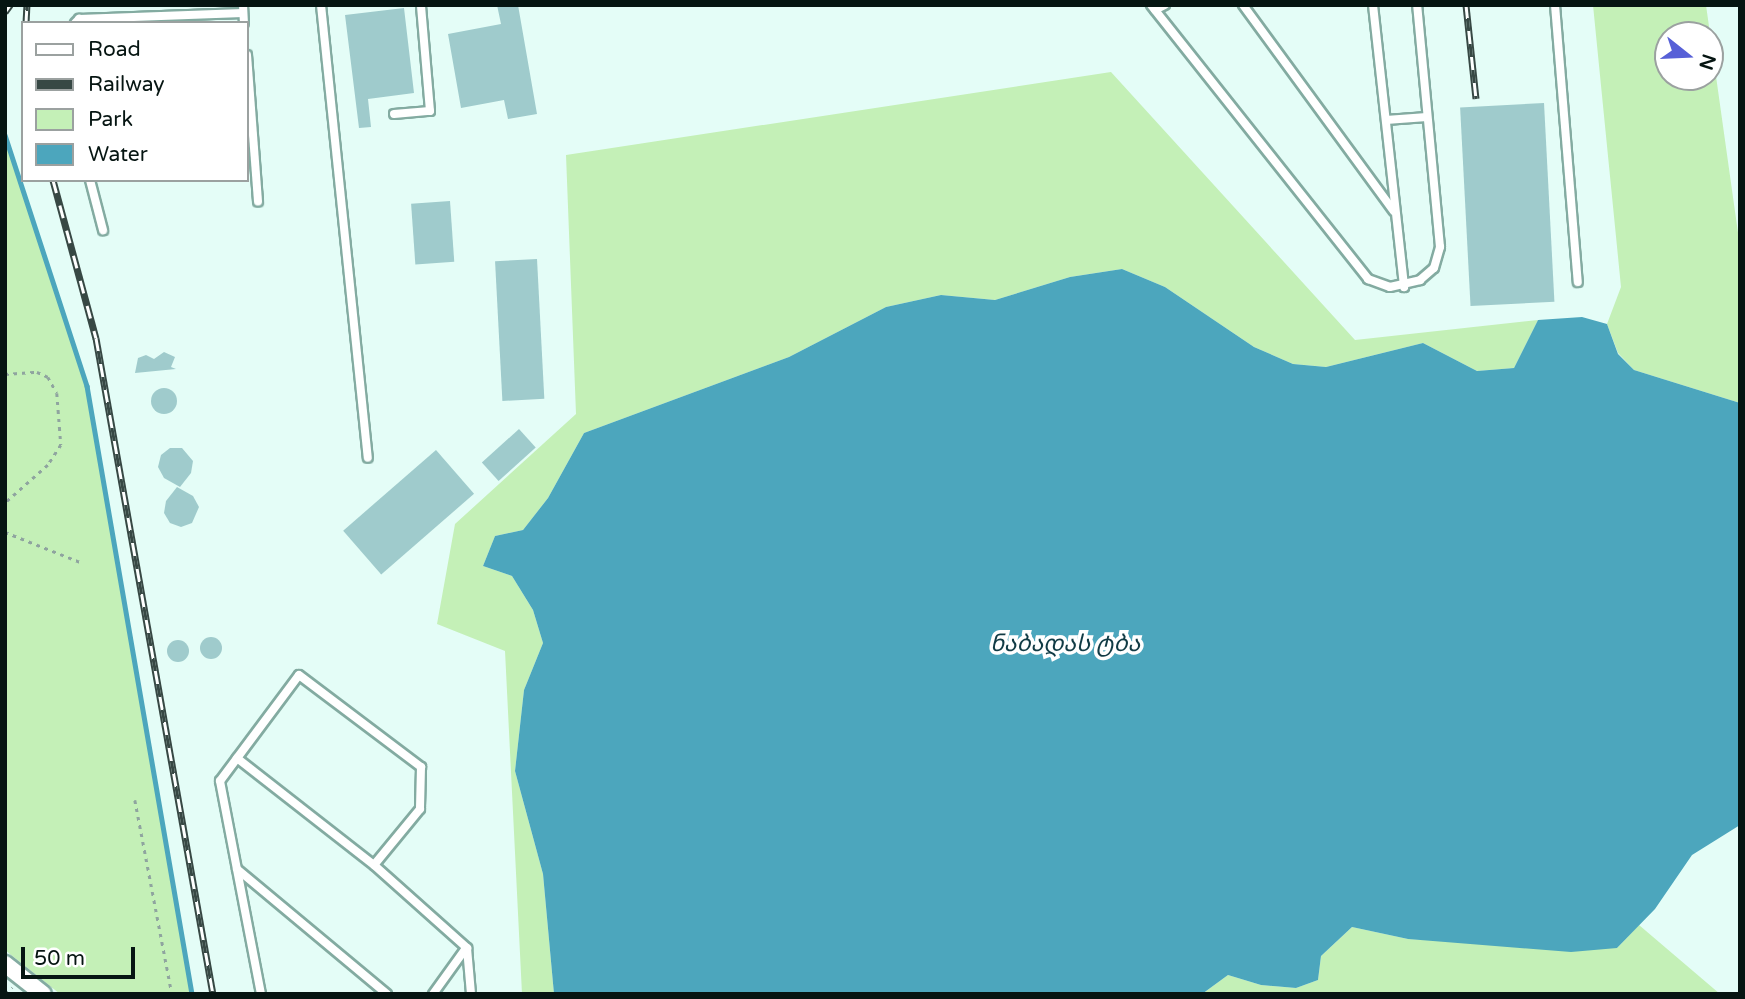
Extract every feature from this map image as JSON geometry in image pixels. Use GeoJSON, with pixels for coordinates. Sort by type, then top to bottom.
{"type":"FeatureCollection","features":[{"type":"Feature","properties":{"kind":"street"},"geometry":{"type":"LineString","coordinates":[[5,964],[43,994]]}},
{"type":"Feature","properties":{"kind":"lane"},"geometry":{"type":"LineString","coordinates":[[321,5],[368,458]]}},
{"type":"Feature","properties":{"kind":"lane"},"geometry":{"type":"LineString","coordinates":[[394,114],[430,111],[421,5]]}},
{"type":"Feature","properties":{"kind":"lane"},"geometry":{"type":"LineString","coordinates":[[1165,5],[1153,8],[1368,279],[1404,287],[1434,268],[1440,247],[1417,5]]}},
{"type":"Feature","properties":{"kind":"lane"},"geometry":{"type":"LineString","coordinates":[[1243,5],[1396,214]]}},
{"type":"Feature","properties":{"kind":"lane"},"geometry":{"type":"LineString","coordinates":[[1373,5],[1404,287]]}},
{"type":"Feature","properties":{"kind":"lane"},"geometry":{"type":"LineString","coordinates":[[1555,5],[1577,282]]}},
{"type":"Feature","properties":{"kind":"lane"},"geometry":{"type":"LineString","coordinates":[[77,21],[243,9]]}},
{"type":"Feature","properties":{"kind":"lane"},"geometry":{"type":"LineString","coordinates":[[248,68],[258,202]]}},
{"type":"Feature","properties":{"kind":"lane"},"geometry":{"type":"LineString","coordinates":[[1385,120],[1427,117]]}},
{"type":"Feature","properties":{"kind":"lane"},"geometry":{"type":"LineString","coordinates":[[91,182],[103,230]]}},
{"type":"Feature","properties":{"kind":"lane"},"geometry":{"type":"LineString","coordinates":[[261,994],[220,781],[299,676],[421,767],[420,809],[374,865]]}},
{"type":"Feature","properties":{"kind":"lane"},"geometry":{"type":"LineString","coordinates":[[237,758],[374,865],[467,948],[471,994]]}},
{"type":"Feature","properties":{"kind":"lane"},"geometry":{"type":"LineString","coordinates":[[237,869],[387,994]]}},
{"type":"Feature","properties":{"kind":"lane"},"geometry":{"type":"LineString","coordinates":[[433,994],[467,948]]}},
{"type":"Feature","properties":{"kind":"path"},"geometry":{"type":"LineString","coordinates":[[5,374],[37,372],[48,377],[57,393],[61,445],[48,465],[5,503]]}},
{"type":"Feature","properties":{"kind":"path"},"geometry":{"type":"LineString","coordinates":[[5,532],[83,563]]}},
{"type":"Feature","properties":{"kind":"path"},"geometry":{"type":"LineString","coordinates":[[135,800],[172,994]]}},
{"type":"Feature","properties":{"kind":"green space"},"geometry":{"type":"Polygon","coordinates":[[[1593,5],[1706,5],[1708,21],[1654,21],[1654,91],[1718,91],[1740,247],[1740,403],[1634,370],[1618,353],[1607,324],[1621,287],[1593,5]]]}},
{"type":"Feature","properties":{"kind":"green space"},"geometry":{"type":"Polygon","coordinates":[[[1111,72],[1355,340],[1538,320],[1514,368],[1477,371],[1423,343],[1326,367],[1293,364],[1254,347],[1165,287],[1122,269],[1070,277],[995,300],[941,295],[886,307],[789,357],[584,433],[548,498],[523,530],[495,536],[483,566],[512,576],[533,610],[543,643],[524,690],[515,771],[543,874],[554,994],[522,994],[505,651],[437,624],[455,524],[576,414],[566,155],[1111,72]]]}},
{"type":"Feature","properties":{"kind":"green space"},"geometry":{"type":"Polygon","coordinates":[[[5,135],[87,386],[192,994],[60,994],[5,950],[5,135]]]}},
{"type":"Feature","properties":{"kind":"green space"},"geometry":{"type":"Polygon","coordinates":[[[1639,925],[1720,994],[1202,994],[1228,975],[1261,985],[1296,988],[1318,980],[1321,956],[1352,927],[1408,939],[1617,948],[1639,925]]]}},
{"type":"Feature","properties":{"kind":"water","name":"ნაბადას ტბა"},"geometry":{"type":"Polygon","coordinates":[[[1122,269],[1165,287],[1254,347],[1293,364],[1326,367],[1423,343],[1477,371],[1514,368],[1538,320],[1582,317],[1607,324],[1618,354],[1634,370],[1740,403],[1740,825],[1692,855],[1655,909],[1617,948],[1571,952],[1408,939],[1352,927],[1321,956],[1318,980],[1296,988],[1261,985],[1228,975],[1202,994],[554,994],[543,874],[515,771],[524,690],[543,643],[533,610],[512,576],[483,566],[495,536],[523,530],[548,498],[584,433],[789,357],[886,307],[941,295],[995,300],[1070,277],[1122,269]]]}},
{"type":"Feature","properties":{"kind":"building"},"geometry":{"type":"Polygon","coordinates":[[[497,5],[518,5],[537,114],[508,119],[504,100],[461,108],[448,34],[501,24],[497,5]]]}},
{"type":"Feature","properties":{"kind":"building"},"geometry":{"type":"Polygon","coordinates":[[[404,8],[414,93],[368,99],[371,127],[359,128],[345,15],[404,8]]]}},
{"type":"Feature","properties":{"kind":"building"},"geometry":{"type":"Polygon","coordinates":[[[1544,103],[1554,302],[1471,306],[1460,107],[1544,103]]]}},
{"type":"Feature","properties":{"kind":"building"},"geometry":{"type":"Polygon","coordinates":[[[450,201],[454,262],[415,265],[411,204],[450,201]]]}},
{"type":"Feature","properties":{"kind":"building"},"geometry":{"type":"Polygon","coordinates":[[[537,259],[544,399],[502,401],[495,261],[537,259]]]}},
{"type":"Feature","properties":{"kind":"building"},"geometry":{"type":"Polygon","coordinates":[[[164,352],[175,357],[171,367],[176,369],[135,373],[138,358],[146,355],[154,359],[164,352]]]}},
{"type":"Feature","properties":{"kind":"building"},"geometry":{"type":"Polygon","coordinates":[[[164,388],[174,391],[177,401],[174,411],[164,414],[154,411],[151,401],[154,391],[164,388]]]}},
{"type":"Feature","properties":{"kind":"building"},"geometry":{"type":"Polygon","coordinates":[[[519,429],[536,448],[499,481],[482,462],[519,429]]]}},
{"type":"Feature","properties":{"kind":"building"},"geometry":{"type":"Polygon","coordinates":[[[170,448],[182,448],[193,461],[191,473],[180,487],[164,478],[158,467],[161,455],[170,448]]]}},
{"type":"Feature","properties":{"kind":"building"},"geometry":{"type":"Polygon","coordinates":[[[436,450],[474,494],[381,574],[343,531],[436,450]]]}},
{"type":"Feature","properties":{"kind":"building"},"geometry":{"type":"Polygon","coordinates":[[[177,487],[193,496],[199,507],[192,523],[181,527],[170,523],[164,513],[166,501],[177,487]]]}},
{"type":"Feature","properties":{"kind":"building"},"geometry":{"type":"Polygon","coordinates":[[[211,637],[219,640],[222,648],[219,656],[211,659],[203,656],[200,648],[203,640],[211,637]]]}},
{"type":"Feature","properties":{"kind":"building"},"geometry":{"type":"Polygon","coordinates":[[[178,640],[186,643],[189,651],[186,659],[178,662],[170,659],[167,651],[170,643],[178,640]]]}},
{"type":"Feature","properties":{"kind":"waterway"},"geometry":{"type":"LineString","coordinates":[[5,135],[87,386],[192,994]]}},
{"type":"Feature","properties":{"kind":"railway"},"geometry":{"type":"LineString","coordinates":[[5,12],[10,5]]}},
{"type":"Feature","properties":{"kind":"railway"},"geometry":{"type":"LineString","coordinates":[[26,21],[27,5]]}},
{"type":"Feature","properties":{"kind":"railway"},"geometry":{"type":"LineString","coordinates":[[1466,5],[1476,98]]}},
{"type":"Feature","properties":{"kind":"railway"},"geometry":{"type":"LineString","coordinates":[[54,182],[96,338],[213,994]]}}]}
